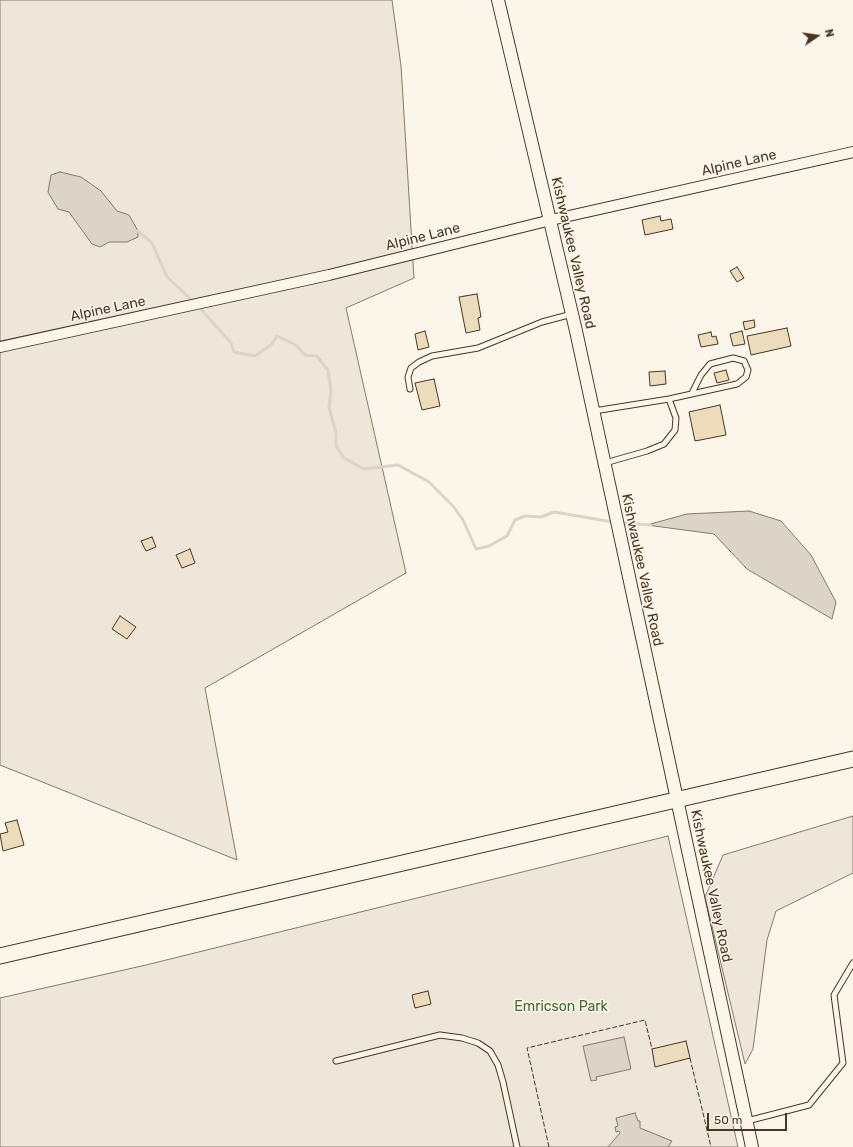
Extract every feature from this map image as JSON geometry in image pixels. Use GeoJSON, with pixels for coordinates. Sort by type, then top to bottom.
{"type":"FeatureCollection","features":[{"type":"Feature","properties":{"kind":"main road"},"geometry":{"type":"LineString","coordinates":[[0,956],[853,759]]}},
{"type":"Feature","properties":{"kind":"street","name":"Kishwaukee Valley Road"},"geometry":{"type":"LineString","coordinates":[[498,0],[572,314],[676,801],[752,1147]]}},
{"type":"Feature","properties":{"kind":"street","name":"Alpine Lane"},"geometry":{"type":"LineString","coordinates":[[0,347],[329,275],[551,220],[853,152]]}},
{"type":"Feature","properties":{"kind":"lane"},"geometry":{"type":"LineString","coordinates":[[410,389],[408,378],[411,368],[419,362],[444,354],[478,348],[542,322],[572,314]]}},
{"type":"Feature","properties":{"kind":"lane"},"geometry":{"type":"LineString","coordinates":[[593,411],[669,399],[736,384],[746,377],[748,370],[744,361],[733,358],[710,364],[701,375],[692,393]]}},
{"type":"Feature","properties":{"kind":"lane"},"geometry":{"type":"LineString","coordinates":[[604,463],[647,451],[664,444],[675,430],[676,418],[669,399]]}},
{"type":"Feature","properties":{"kind":"lane"},"geometry":{"type":"LineString","coordinates":[[747,1120],[809,1105],[842,1062],[834,995],[853,963]]}},
{"type":"Feature","properties":{"kind":"lane"},"geometry":{"type":"LineString","coordinates":[[336,1061],[440,1035],[462,1038],[478,1043],[490,1051],[498,1065],[517,1147]]}},
{"type":"Feature","properties":{"kind":"green space"},"geometry":{"type":"Polygon","coordinates":[[[0,0],[392,0],[401,66],[414,278],[346,308],[406,573],[205,688],[237,860],[0,765],[0,0]]]}},
{"type":"Feature","properties":{"kind":"green space"},"geometry":{"type":"Polygon","coordinates":[[[853,816],[853,873],[776,911],[767,940],[753,1049],[745,1064],[705,897],[723,855],[853,816]]]}},
{"type":"Feature","properties":{"kind":"green space","name":"Emricson Park"},"geometry":{"type":"Polygon","coordinates":[[[668,836],[738,1147],[0,1147],[0,998],[146,965],[668,836]]]}},
{"type":"Feature","properties":{"kind":"shaded area"},"geometry":{"type":"Polygon","coordinates":[[[60,172],[81,177],[101,191],[117,211],[129,215],[138,231],[138,237],[127,242],[109,242],[100,247],[92,244],[69,212],[58,209],[48,192],[51,175],[60,172]]]}},
{"type":"Feature","properties":{"kind":"shaded area"},"geometry":{"type":"Polygon","coordinates":[[[749,511],[781,521],[811,555],[836,602],[832,619],[747,569],[714,534],[647,525],[687,514],[749,511]]]}},
{"type":"Feature","properties":{"kind":"shaded area"},"geometry":{"type":"Polygon","coordinates":[[[624,1037],[631,1069],[596,1077],[597,1080],[591,1081],[583,1046],[624,1037]]]}},
{"type":"Feature","properties":{"kind":"shaded area"},"geometry":{"type":"Polygon","coordinates":[[[635,1113],[638,1121],[640,1121],[640,1128],[672,1141],[668,1147],[608,1147],[620,1133],[619,1131],[616,1132],[615,1127],[618,1126],[616,1118],[635,1113]]]}},
{"type":"Feature","properties":{"kind":"building"},"geometry":{"type":"Polygon","coordinates":[[[660,216],[661,221],[671,219],[673,229],[645,235],[642,220],[660,216]]]}},
{"type":"Feature","properties":{"kind":"building"},"geometry":{"type":"Polygon","coordinates":[[[737,267],[744,278],[737,282],[730,271],[737,267]]]}},
{"type":"Feature","properties":{"kind":"building"},"geometry":{"type":"Polygon","coordinates":[[[477,294],[481,317],[478,318],[480,330],[466,333],[459,297],[477,294]]]}},
{"type":"Feature","properties":{"kind":"building"},"geometry":{"type":"Polygon","coordinates":[[[754,320],[755,327],[745,330],[743,322],[754,320]]]}},
{"type":"Feature","properties":{"kind":"building"},"geometry":{"type":"Polygon","coordinates":[[[787,328],[791,346],[751,355],[747,336],[787,328]]]}},
{"type":"Feature","properties":{"kind":"building"},"geometry":{"type":"Polygon","coordinates":[[[425,331],[429,347],[418,350],[415,334],[425,331]]]}},
{"type":"Feature","properties":{"kind":"building"},"geometry":{"type":"Polygon","coordinates":[[[742,331],[745,344],[733,346],[730,334],[742,331]]]}},
{"type":"Feature","properties":{"kind":"building"},"geometry":{"type":"Polygon","coordinates":[[[711,332],[712,337],[716,336],[718,344],[701,347],[698,335],[711,332]]]}},
{"type":"Feature","properties":{"kind":"building"},"geometry":{"type":"Polygon","coordinates":[[[726,370],[729,380],[717,383],[714,373],[726,370]]]}},
{"type":"Feature","properties":{"kind":"building"},"geometry":{"type":"Polygon","coordinates":[[[665,371],[666,384],[650,386],[649,372],[665,371]]]}},
{"type":"Feature","properties":{"kind":"building"},"geometry":{"type":"Polygon","coordinates":[[[434,379],[440,406],[422,410],[415,383],[434,379]]]}},
{"type":"Feature","properties":{"kind":"building"},"geometry":{"type":"Polygon","coordinates":[[[720,405],[726,435],[695,441],[689,412],[720,405]]]}},
{"type":"Feature","properties":{"kind":"building"},"geometry":{"type":"Polygon","coordinates":[[[152,537],[156,547],[146,551],[141,541],[152,537]]]}},
{"type":"Feature","properties":{"kind":"building"},"geometry":{"type":"Polygon","coordinates":[[[190,549],[195,563],[182,568],[176,555],[190,549]]]}},
{"type":"Feature","properties":{"kind":"building"},"geometry":{"type":"Polygon","coordinates":[[[120,616],[136,627],[127,639],[112,629],[120,616]]]}},
{"type":"Feature","properties":{"kind":"building"},"geometry":{"type":"Polygon","coordinates":[[[17,820],[24,845],[3,851],[0,834],[8,832],[5,823],[17,820]]]}},
{"type":"Feature","properties":{"kind":"building"},"geometry":{"type":"Polygon","coordinates":[[[428,991],[431,1004],[415,1008],[412,995],[428,991]]]}},
{"type":"Feature","properties":{"kind":"building"},"geometry":{"type":"Polygon","coordinates":[[[686,1041],[690,1058],[655,1067],[652,1049],[686,1041]]]}},
{"type":"Feature","properties":{"kind":"waterway"},"geometry":{"type":"LineString","coordinates":[[138,231],[152,243],[167,277],[194,302]]}},
{"type":"Feature","properties":{"kind":"waterway"},"geometry":{"type":"LineString","coordinates":[[198,306],[231,343],[234,352],[255,356],[271,345],[277,336],[296,345],[305,355],[317,356],[328,370],[331,391],[329,407],[336,433],[336,446],[344,458],[364,469],[398,465],[429,482],[453,506],[463,520],[476,549],[489,546],[507,536],[515,520],[525,516],[541,517],[554,512],[613,522]]}},
{"type":"Feature","properties":{"kind":"waterway"},"geometry":{"type":"LineString","coordinates":[[621,523],[651,525]]}},
{"type":"Feature","properties":{"kind":"fence"},"geometry":{"type":"LineString","coordinates":[[549,1147],[527,1048],[645,1020],[652,1049]]}},
{"type":"Feature","properties":{"kind":"fence"},"geometry":{"type":"LineString","coordinates":[[690,1058],[711,1147]]}}]}
